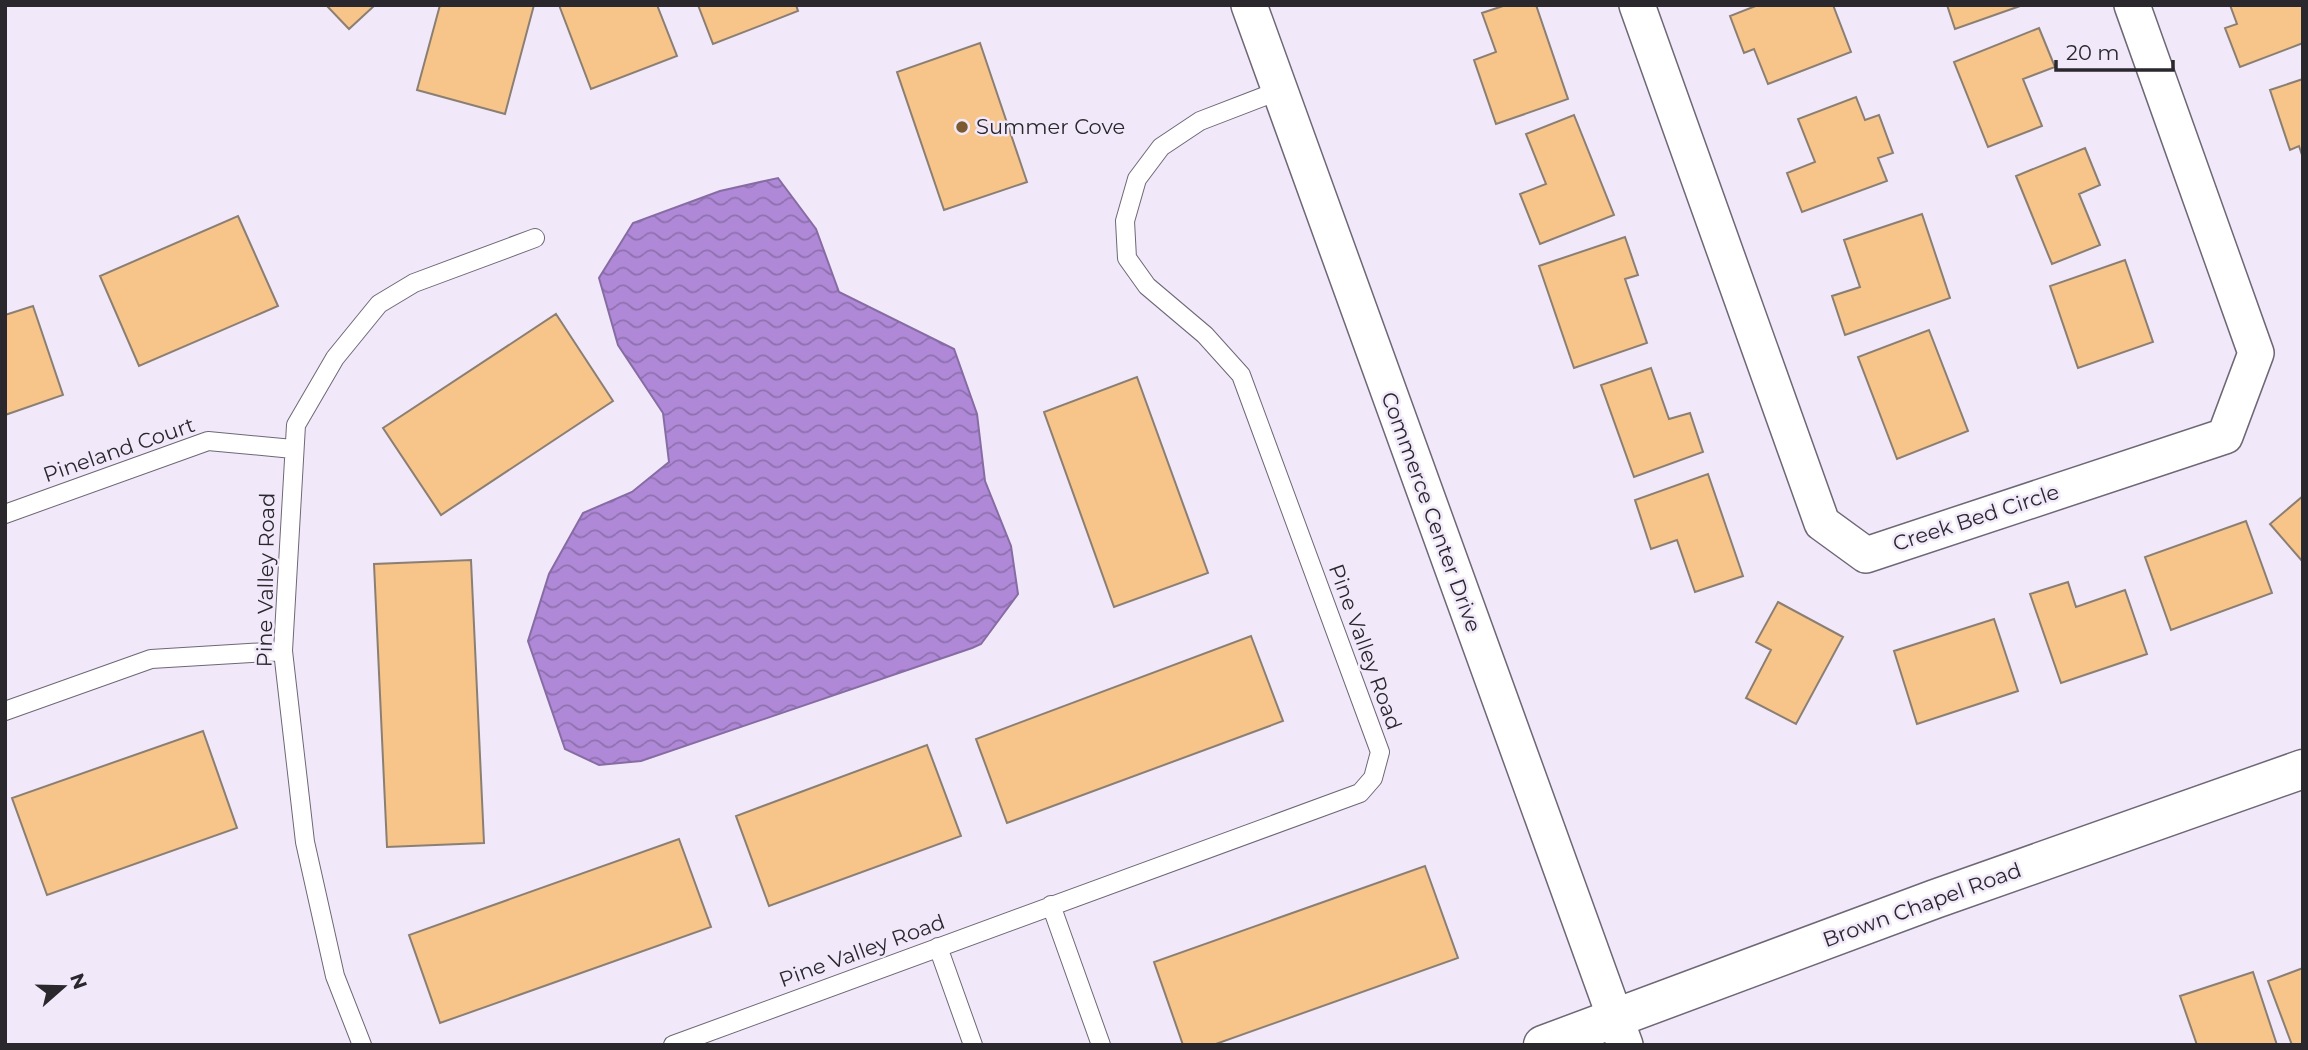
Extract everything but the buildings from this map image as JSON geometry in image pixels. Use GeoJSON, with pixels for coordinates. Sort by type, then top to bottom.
{"type":"FeatureCollection","features":[{"type":"Feature","properties":{"kind":"street","name":"Commerce Center Drive"},"geometry":{"type":"LineString","coordinates":[[1249,5],[1620,1031]]}},
{"type":"Feature","properties":{"kind":"street","name":"Creek Bed Circle"},"geometry":{"type":"LineString","coordinates":[[1637,5],[1822,523],[1866,555],[2225,436],[2256,353],[2132,5]]}},
{"type":"Feature","properties":{"kind":"street","name":"Brown Chapel Road"},"geometry":{"type":"LineString","coordinates":[[1543,1045],[1620,1031],[1935,899],[2303,769]]}},
{"type":"Feature","properties":{"kind":"lane","name":"Pine Valley Road"},"geometry":{"type":"LineString","coordinates":[[673,1045],[1360,793],[1373,778],[1380,752],[1241,375],[1205,335],[1147,286],[1127,258],[1125,221],[1137,179],[1161,147],[1200,121],[1278,91]]}},
{"type":"Feature","properties":{"kind":"lane","name":"Pine Valley Road"},"geometry":{"type":"LineString","coordinates":[[362,1045],[335,976],[304,842],[283,651],[296,425],[335,358],[379,304],[414,283],[535,237]]}},
{"type":"Feature","properties":{"kind":"lane","name":"Pineland Court"},"geometry":{"type":"LineString","coordinates":[[5,514],[208,441],[293,449]]}},
{"type":"Feature","properties":{"kind":"lane"},"geometry":{"type":"LineString","coordinates":[[5,710],[150,659],[283,651]]}},
{"type":"Feature","properties":{"kind":"lane"},"geometry":{"type":"LineString","coordinates":[[1051,905],[1101,1045]]}},
{"type":"Feature","properties":{"kind":"lane"},"geometry":{"type":"LineString","coordinates":[[938,947],[973,1045]]}},
{"type":"Feature","properties":{"kind":"water"},"geometry":{"type":"Polygon","coordinates":[[[778,178],[816,229],[839,292],[954,349],[977,414],[985,481],[1011,546],[1018,594],[981,644],[972,648],[641,761],[599,765],[565,749],[528,641],[549,574],[583,513],[632,492],[669,462],[663,413],[618,345],[599,278],[633,223],[720,191],[778,178]]]}},
{"type":"Feature","properties":{"kind":"place","name":"Summer Cove"},"geometry":{"type":"Point","coordinates":[962,127]}}]}
